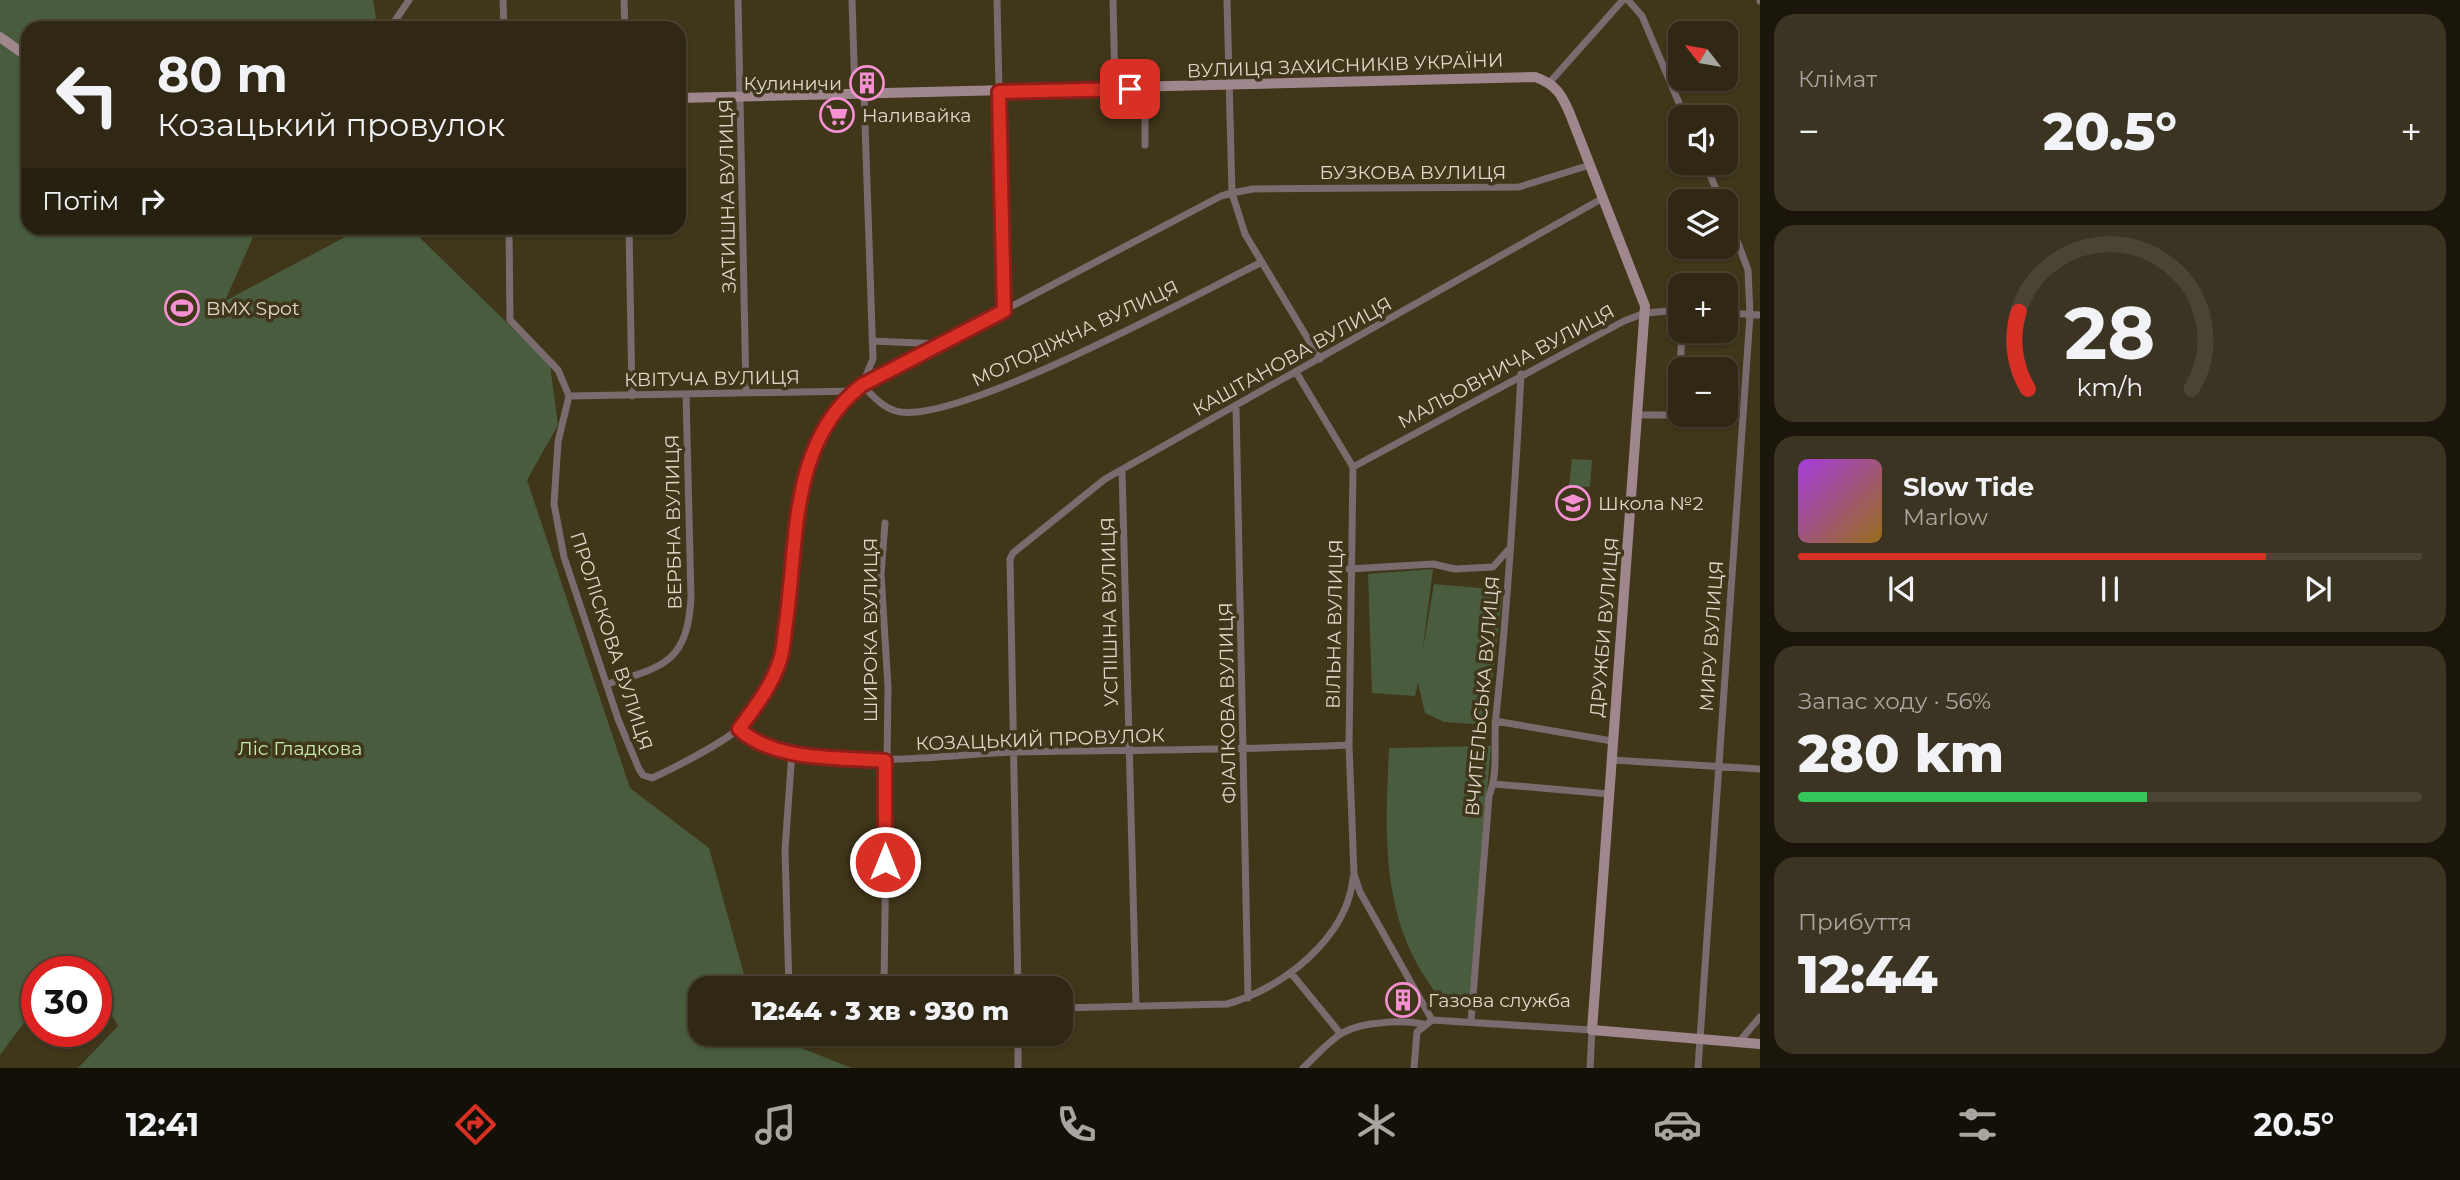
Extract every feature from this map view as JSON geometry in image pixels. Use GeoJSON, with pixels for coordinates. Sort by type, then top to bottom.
{"type":"FeatureCollection","features":[{"type":"Feature","properties":{"kind":"street"},"geometry":{"type":"LineString","coordinates":[[395,21],[409,0]]}},
{"type":"Feature","properties":{"kind":"street"},"geometry":{"type":"LineString","coordinates":[[503,0],[504,21]]}},
{"type":"Feature","properties":{"kind":"street"},"geometry":{"type":"LineString","coordinates":[[624,0],[625,21]]}},
{"type":"Feature","properties":{"kind":"street","name":"ЗАТИШНА ВУЛИЦЯ"},"geometry":{"type":"LineString","coordinates":[[738,0],[746,392]]}},
{"type":"Feature","properties":{"kind":"street"},"geometry":{"type":"LineString","coordinates":[[852,0],[860,94],[872,341],[871,367],[862,385]]}},
{"type":"Feature","properties":{"kind":"street"},"geometry":{"type":"LineString","coordinates":[[997,0],[1004,311]]}},
{"type":"Feature","properties":{"kind":"street"},"geometry":{"type":"LineString","coordinates":[[1113,0],[1115,89]]}},
{"type":"Feature","properties":{"kind":"street"},"geometry":{"type":"LineString","coordinates":[[1227,0],[1232,193],[1245,234],[1320,359]]}},
{"type":"Feature","properties":{"kind":"street"},"geometry":{"type":"LineString","coordinates":[[1550,82],[1625,0],[1642,16],[1680,105]]}},
{"type":"Feature","properties":{"kind":"street"},"geometry":{"type":"LineString","coordinates":[[0,37],[21,52]]}},
{"type":"Feature","properties":{"kind":"street","name":"ВУЛИЦЯ ЗАХИСНИКІВ УКРАЇНИ"},"geometry":{"type":"LineString","coordinates":[[686,98],[1535,77],[1550,82]]}},
{"type":"Feature","properties":{"kind":"street","name":"ДРУЖБИ ВУЛИЦЯ"},"geometry":{"type":"LineString","coordinates":[[1550,82],[1561,94],[1604,198],[1642,295],[1645,313],[1590,1068]]}},
{"type":"Feature","properties":{"kind":"street"},"geometry":{"type":"LineString","coordinates":[[1145,88],[1145,145]]}},
{"type":"Feature","properties":{"kind":"street","name":"БУЗКОВА ВУЛИЦЯ"},"geometry":{"type":"LineString","coordinates":[[739,729],[764,696],[780,659],[793,579],[795,517],[806,469],[843,400],[862,385],[1221,196],[1253,189],[1519,187],[1590,165]]}},
{"type":"Feature","properties":{"kind":"street","name":"КАШТАНОВА ВУЛИЦЯ"},"geometry":{"type":"LineString","coordinates":[[1015,752],[1010,559],[1105,479],[1604,198]]}},
{"type":"Feature","properties":{"kind":"street"},"geometry":{"type":"LineString","coordinates":[[509,235],[510,320],[558,370],[569,396]]}},
{"type":"Feature","properties":{"kind":"street"},"geometry":{"type":"LineString","coordinates":[[629,235],[632,396]]}},
{"type":"Feature","properties":{"kind":"street","name":"МИРУ ВУЛИЦЯ"},"geometry":{"type":"LineString","coordinates":[[1698,1068],[1750,315],[1748,270],[1738,243]]}},
{"type":"Feature","properties":{"kind":"street","name":"МОЛОДІЖНА ВУЛИЦЯ"},"geometry":{"type":"LineString","coordinates":[[862,385],[879,403],[897,411],[915,412],[953,405],[1002,389],[1262,262]]}},
{"type":"Feature","properties":{"kind":"street","name":"МАЛЬОВНИЧА ВУЛИЦЯ"},"geometry":{"type":"LineString","coordinates":[[1353,467],[1521,374],[1645,313],[1668,311]]}},
{"type":"Feature","properties":{"kind":"street"},"geometry":{"type":"LineString","coordinates":[[1738,314],[1760,315]]}},
{"type":"Feature","properties":{"kind":"street"},"geometry":{"type":"LineString","coordinates":[[872,341],[942,344]]}},
{"type":"Feature","properties":{"kind":"street"},"geometry":{"type":"LineString","coordinates":[[1296,372],[1353,467]]}},
{"type":"Feature","properties":{"kind":"street","name":"ВЧИТЕЛЬСЬКА ВУЛИЦЯ"},"geometry":{"type":"LineString","coordinates":[[1472,1021],[1489,796],[1494,784],[1495,721],[1521,374]]}},
{"type":"Feature","properties":{"kind":"street","name":"КВІТУЧА ВУЛИЦЯ"},"geometry":{"type":"LineString","coordinates":[[569,396],[855,391]]}},
{"type":"Feature","properties":{"kind":"street","name":"ВЕРБНА ВУЛИЦЯ"},"geometry":{"type":"LineString","coordinates":[[608,684],[668,662],[682,645],[690,629],[686,394]]}},
{"type":"Feature","properties":{"kind":"street","name":"ПРОЛІСКОВА ВУЛИЦЯ"},"geometry":{"type":"LineString","coordinates":[[569,396],[558,442],[554,504],[564,557],[639,769],[643,775],[652,778],[739,729]]}},
{"type":"Feature","properties":{"kind":"street","name":"ФІАЛКОВА ВУЛИЦЯ"},"geometry":{"type":"LineString","coordinates":[[1236,406],[1248,998]]}},
{"type":"Feature","properties":{"kind":"street"},"geometry":{"type":"LineString","coordinates":[[1638,415],[1668,415]]}},
{"type":"Feature","properties":{"kind":"street","name":"ВІЛЬНА ВУЛИЦЯ"},"geometry":{"type":"LineString","coordinates":[[1353,467],[1349,569],[1349,745],[1354,874],[1360,892],[1432,1020]]}},
{"type":"Feature","properties":{"kind":"street","name":"УСПІШНА ВУЛИЦЯ"},"geometry":{"type":"LineString","coordinates":[[1122,470],[1136,1005]]}},
{"type":"Feature","properties":{"kind":"street","name":"ШИРОКА ВУЛИЦЯ"},"geometry":{"type":"LineString","coordinates":[[884,976],[888,687],[881,574],[885,523]]}},
{"type":"Feature","properties":{"kind":"street"},"geometry":{"type":"LineString","coordinates":[[1349,569],[1433,564],[1455,569],[1493,567],[1509,549]]}},
{"type":"Feature","properties":{"kind":"street"},"geometry":{"type":"LineString","coordinates":[[1495,721],[1612,741]]}},
{"type":"Feature","properties":{"kind":"street","name":"КОЗАЦЬКИЙ ПРОВУЛОК"},"geometry":{"type":"LineString","coordinates":[[739,729],[762,745],[885,761],[1015,752],[1244,750],[1349,745]]}},
{"type":"Feature","properties":{"kind":"street"},"geometry":{"type":"LineString","coordinates":[[789,976],[785,850],[792,751]]}},
{"type":"Feature","properties":{"kind":"street"},"geometry":{"type":"LineString","coordinates":[[1015,752],[1018,976]]}},
{"type":"Feature","properties":{"kind":"street"},"geometry":{"type":"LineString","coordinates":[[1612,760],[1760,769]]}},
{"type":"Feature","properties":{"kind":"street"},"geometry":{"type":"LineString","coordinates":[[1494,784],[1609,794]]}},
{"type":"Feature","properties":{"kind":"street"},"geometry":{"type":"LineString","coordinates":[[1073,1007],[1227,1004],[1248,998],[1292,973],[1336,927],[1351,898],[1354,874]]}},
{"type":"Feature","properties":{"kind":"street"},"geometry":{"type":"LineString","coordinates":[[1292,973],[1340,1032]]}},
{"type":"Feature","properties":{"kind":"street"},"geometry":{"type":"LineString","coordinates":[[1738,1042],[1760,1017]]}},
{"type":"Feature","properties":{"kind":"street"},"geometry":{"type":"LineString","coordinates":[[1303,1068],[1340,1032],[1355,1025],[1407,1020],[1423,1024]]}},
{"type":"Feature","properties":{"kind":"street"},"geometry":{"type":"LineString","coordinates":[[1414,1068],[1417,1032],[1423,1024],[1432,1020],[1760,1044]]}},
{"type":"Feature","properties":{"kind":"street"},"geometry":{"type":"LineString","coordinates":[[1018,1046],[1018,1068]]}},
{"type":"Feature","properties":{"kind":"green space","name":"Ліс Гладкова"},"geometry":{"type":"Polygon","coordinates":[[[0,0],[373,0],[376,17],[374,21],[21,21],[21,235],[254,235],[225,301],[349,235],[417,235],[550,365],[558,425],[527,480],[630,788],[709,848],[744,976],[688,976],[688,1046],[796,1046],[852,1068],[78,1068],[98,1047],[112,1047],[112,1032],[118,1026],[112,1016],[112,956],[75,954],[21,956],[21,1027],[0,1055],[0,0]]]}},
{"type":"Feature","properties":{"kind":"green space"},"geometry":{"type":"Polygon","coordinates":[[[1572,459],[1592,460],[1590,487],[1569,486],[1572,459]]]}},
{"type":"Feature","properties":{"kind":"green space"},"geometry":{"type":"Polygon","coordinates":[[[1433,569],[1422,655],[1434,584],[1503,590],[1487,725],[1444,722],[1425,713],[1418,683],[1415,696],[1372,693],[1368,574],[1433,569]]]}},
{"type":"Feature","properties":{"kind":"green space"},"geometry":{"type":"Polygon","coordinates":[[[1491,746],[1469,1003],[1440,1000],[1412,954],[1395,904],[1390,878],[1387,826],[1389,748],[1491,746]]]}},
{"type":"Feature","properties":{"kind":"place","name":"Кулиничи"},"geometry":{"type":"Point","coordinates":[867,83]}},
{"type":"Feature","properties":{"kind":"place","name":"Наливайка"},"geometry":{"type":"Point","coordinates":[837,115]}},
{"type":"Feature","properties":{"kind":"place","name":"BMX Spot"},"geometry":{"type":"Point","coordinates":[182,308]}},
{"type":"Feature","properties":{"kind":"place","name":"Школа №2"},"geometry":{"type":"Point","coordinates":[1573,503]}},
{"type":"Feature","properties":{"kind":"place","name":"Газова служба"},"geometry":{"type":"Point","coordinates":[1403,1000]}},
{"type":"Feature","properties":{"kind":"route"},"geometry":{"type":"LineString","coordinates":[[885,862],[885,761],[808,755],[762,745],[739,729],[764,696],[780,659],[793,579],[795,517],[806,469],[821,436],[843,400],[862,385],[1004,311],[999,92],[1130,89]]}}]}
